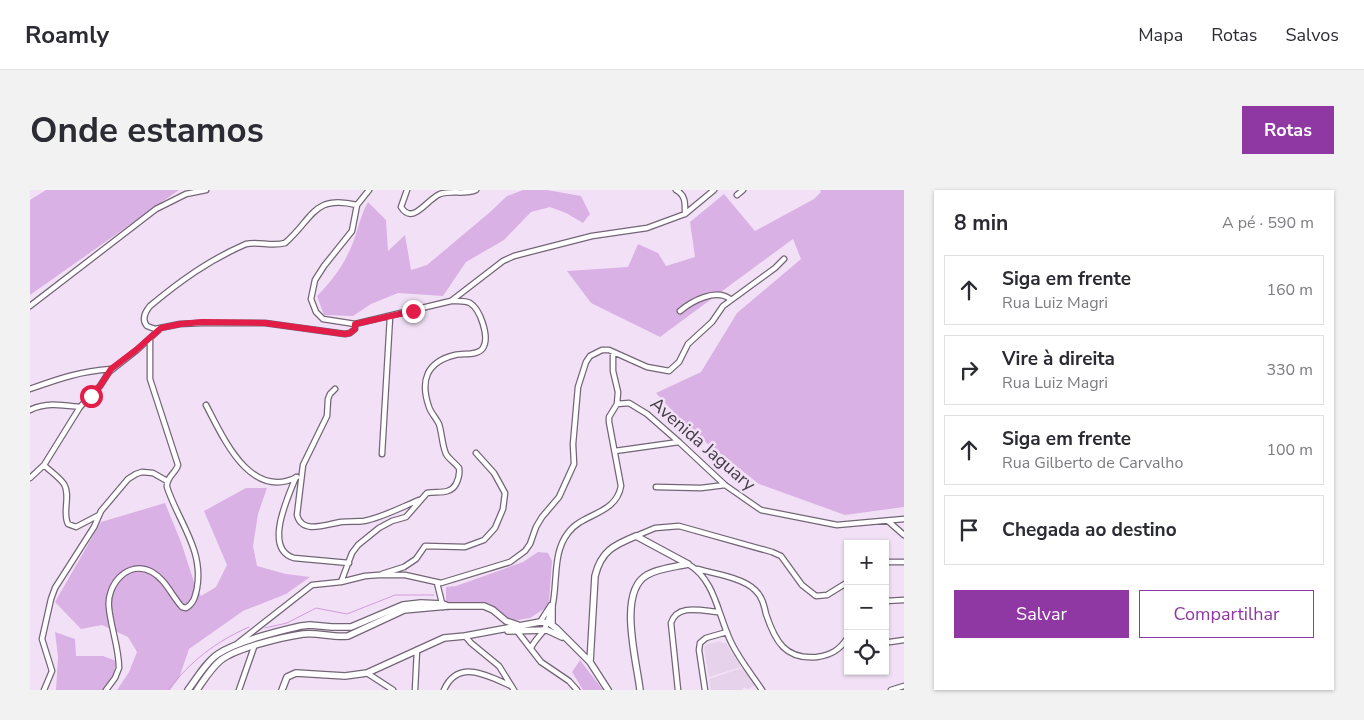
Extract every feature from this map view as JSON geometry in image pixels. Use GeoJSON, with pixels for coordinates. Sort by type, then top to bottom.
{"type":"FeatureCollection","features":[{"type":"Feature","properties":{"kind":"street"},"geometry":{"type":"LineString","coordinates":[[30,306],[127,230],[156,210],[186,194],[206,190]]}},
{"type":"Feature","properties":{"kind":"street"},"geometry":{"type":"LineString","coordinates":[[341,582],[354,550],[371,534],[388,523],[406,517],[429,492],[449,492],[454,487],[459,474],[459,468],[446,454],[439,425],[429,406],[425,385],[427,373],[434,365],[454,355],[478,352],[484,347],[486,342],[486,332],[472,304],[466,302],[451,301],[355,324],[323,319],[316,312],[311,299],[319,272],[352,232],[357,205],[369,190]]}},
{"type":"Feature","properties":{"kind":"street"},"geometry":{"type":"LineString","coordinates":[[407,190],[401,207],[404,212],[410,214],[419,210],[440,194],[476,190]]}},
{"type":"Feature","properties":{"kind":"street"},"geometry":{"type":"LineString","coordinates":[[676,190],[684,198],[685,214]]}},
{"type":"Feature","properties":{"kind":"street"},"geometry":{"type":"LineString","coordinates":[[451,301],[503,261],[514,256],[592,236],[647,228],[685,214],[714,190]]}},
{"type":"Feature","properties":{"kind":"street"},"geometry":{"type":"LineString","coordinates":[[737,195],[743,190]]}},
{"type":"Feature","properties":{"kind":"street"},"geometry":{"type":"LineString","coordinates":[[355,324],[353,331],[345,334],[265,323],[202,322],[152,328],[146,326],[144,320],[146,311],[188,275],[206,263],[252,242],[285,243],[325,204],[343,202],[357,205]]}},
{"type":"Feature","properties":{"kind":"street"},"geometry":{"type":"LineString","coordinates":[[188,690],[218,654],[235,645],[287,605],[304,589],[312,585],[378,575],[422,578],[437,583],[449,582],[504,564],[525,550],[530,544],[542,517],[559,497],[574,464],[572,444],[578,387],[586,362],[590,356],[596,352],[606,350],[647,367],[668,371],[679,362],[688,344],[712,322],[730,299],[775,268],[784,259]]}},
{"type":"Feature","properties":{"kind":"street"},"geometry":{"type":"LineString","coordinates":[[680,311],[699,298],[718,296],[730,299]]}},
{"type":"Feature","properties":{"kind":"street"},"geometry":{"type":"LineString","coordinates":[[382,454],[390,317]]}},
{"type":"Feature","properties":{"kind":"street"},"geometry":{"type":"LineString","coordinates":[[30,478],[44,464],[80,407],[100,386],[111,369],[161,328]]}},
{"type":"Feature","properties":{"kind":"street"},"geometry":{"type":"LineString","coordinates":[[106,690],[115,678],[119,668],[109,601],[111,589],[119,577],[130,571],[142,569],[152,572],[161,580],[182,607],[186,608],[191,605],[195,597],[199,577],[198,564],[190,537],[167,487],[167,481],[178,465],[150,379],[150,338]]}},
{"type":"Feature","properties":{"kind":"street"},"geometry":{"type":"LineString","coordinates":[[546,623],[552,607],[559,556],[567,533],[575,526],[609,506],[618,496],[621,486],[609,422],[609,417],[617,404],[618,392],[613,371],[613,352]]}},
{"type":"Feature","properties":{"kind":"street"},"geometry":{"type":"LineString","coordinates":[[30,389],[70,375],[91,370],[111,369]]}},
{"type":"Feature","properties":{"kind":"street"},"geometry":{"type":"LineString","coordinates":[[335,389],[330,394],[327,416],[306,457],[297,515],[299,521],[304,526],[317,526],[363,521],[420,500]]}},
{"type":"Feature","properties":{"kind":"street","name":"Avenida Jaguary"},"geometry":{"type":"LineString","coordinates":[[617,404],[629,403],[638,407],[725,485],[749,504],[761,510],[837,525],[904,519]]}},
{"type":"Feature","properties":{"kind":"street"},"geometry":{"type":"LineString","coordinates":[[30,410],[42,405],[55,404],[80,407]]}},
{"type":"Feature","properties":{"kind":"street"},"geometry":{"type":"LineString","coordinates":[[206,405],[227,445],[250,471],[261,478],[276,483],[284,482],[303,474]]}},
{"type":"Feature","properties":{"kind":"street"},"geometry":{"type":"LineString","coordinates":[[615,451],[679,442]]}},
{"type":"Feature","properties":{"kind":"street"},"geometry":{"type":"LineString","coordinates":[[378,575],[404,567],[416,559],[425,546],[464,547],[484,540],[495,528],[503,509],[505,493],[494,473],[476,453]]}},
{"type":"Feature","properties":{"kind":"street"},"geometry":{"type":"LineString","coordinates":[[44,464],[63,483],[66,495],[66,522],[73,528],[99,514]]}},
{"type":"Feature","properties":{"kind":"street"},"geometry":{"type":"LineString","coordinates":[[44,690],[52,670],[42,644],[42,639],[55,588],[94,526],[99,514],[128,479],[142,472],[153,473],[167,481]]}},
{"type":"Feature","properties":{"kind":"street"},"geometry":{"type":"LineString","coordinates":[[296,477],[288,496],[279,531],[278,538],[282,551],[294,558],[349,563]]}},
{"type":"Feature","properties":{"kind":"street"},"geometry":{"type":"LineString","coordinates":[[656,487],[701,488],[725,485]]}},
{"type":"Feature","properties":{"kind":"street"},"geometry":{"type":"LineString","coordinates":[[888,521],[904,535]]}},
{"type":"Feature","properties":{"kind":"street"},"geometry":{"type":"LineString","coordinates":[[590,662],[594,582],[597,567],[606,553],[620,543],[655,528],[679,526],[772,552],[781,556],[805,589],[816,596],[827,596],[844,585]]}},
{"type":"Feature","properties":{"kind":"street"},"geometry":{"type":"LineString","coordinates":[[636,536],[697,568],[740,581],[754,588],[762,599],[776,638],[784,648],[801,658],[831,654],[839,649],[844,642]]}},
{"type":"Feature","properties":{"kind":"street"},"geometry":{"type":"LineString","coordinates":[[889,562],[904,562]]}},
{"type":"Feature","properties":{"kind":"street"},"geometry":{"type":"LineString","coordinates":[[640,690],[631,626],[634,592],[641,578],[648,574],[688,564]]}},
{"type":"Feature","properties":{"kind":"street"},"geometry":{"type":"LineString","coordinates":[[697,568],[711,588],[727,632],[739,657],[762,689],[753,690]]}},
{"type":"Feature","properties":{"kind":"street"},"geometry":{"type":"LineString","coordinates":[[437,583],[445,606]]}},
{"type":"Feature","properties":{"kind":"street"},"geometry":{"type":"LineString","coordinates":[[531,648],[544,630],[553,599]]}},
{"type":"Feature","properties":{"kind":"street"},"geometry":{"type":"LineString","coordinates":[[889,601],[904,600]]}},
{"type":"Feature","properties":{"kind":"street"},"geometry":{"type":"LineString","coordinates":[[235,645],[301,626],[361,627],[404,610],[445,606],[484,606],[509,622],[524,627],[551,631],[566,640]]}},
{"type":"Feature","properties":{"kind":"street"},"geometry":{"type":"LineString","coordinates":[[678,690],[672,619],[682,610],[719,612]]}},
{"type":"Feature","properties":{"kind":"street"},"geometry":{"type":"LineString","coordinates":[[496,613],[531,648],[541,662],[569,681],[577,690]]}},
{"type":"Feature","properties":{"kind":"street"},"geometry":{"type":"LineString","coordinates":[[496,630],[500,626],[501,620]]}},
{"type":"Feature","properties":{"kind":"street"},"geometry":{"type":"LineString","coordinates":[[484,632],[513,630],[546,623]]}},
{"type":"Feature","properties":{"kind":"street"},"geometry":{"type":"LineString","coordinates":[[546,623],[590,662],[608,690]]}},
{"type":"Feature","properties":{"kind":"street"},"geometry":{"type":"LineString","coordinates":[[197,690],[222,659],[234,652],[310,633],[340,637],[354,634],[361,627]]}},
{"type":"Feature","properties":{"kind":"street"},"geometry":{"type":"LineString","coordinates":[[282,690],[287,677],[296,673],[345,676],[367,673],[444,638],[496,630],[513,630]]}},
{"type":"Feature","properties":{"kind":"street"},"geometry":{"type":"LineString","coordinates":[[706,690],[699,650],[700,643],[706,638],[727,632]]}},
{"type":"Feature","properties":{"kind":"street"},"geometry":{"type":"LineString","coordinates":[[465,636],[499,666],[512,688]]}},
{"type":"Feature","properties":{"kind":"street"},"geometry":{"type":"LineString","coordinates":[[890,642],[904,640]]}},
{"type":"Feature","properties":{"kind":"street"},"geometry":{"type":"LineString","coordinates":[[240,690],[254,647]]}},
{"type":"Feature","properties":{"kind":"street"},"geometry":{"type":"LineString","coordinates":[[415,690],[417,650]]}},
{"type":"Feature","properties":{"kind":"street"},"geometry":{"type":"LineString","coordinates":[[202,671],[205,679]]}},
{"type":"Feature","properties":{"kind":"street"},"geometry":{"type":"LineString","coordinates":[[444,690],[448,682],[455,676],[468,671],[478,672],[512,688]]}},
{"type":"Feature","properties":{"kind":"street"},"geometry":{"type":"LineString","coordinates":[[367,673],[393,690]]}},
{"type":"Feature","properties":{"kind":"street"},"geometry":{"type":"LineString","coordinates":[[891,690],[904,686]]}},
{"type":"Feature","properties":{"kind":"shaded area"},"geometry":{"type":"Polygon","coordinates":[[[46,190],[179,190],[30,295],[30,200],[46,190]]]}},
{"type":"Feature","properties":{"kind":"shaded area"},"geometry":{"type":"Polygon","coordinates":[[[523,190],[547,190],[581,196],[590,214],[583,223],[566,213],[550,207],[531,212],[504,240],[466,262],[443,296],[398,293],[371,304],[353,316],[324,315],[317,296],[333,279],[345,259],[368,202],[386,220],[388,251],[405,235],[411,270],[427,265],[507,196],[523,190]]]}},
{"type":"Feature","properties":{"kind":"shaded area"},"geometry":{"type":"Polygon","coordinates":[[[820,190],[904,190],[904,507],[845,515],[759,484],[689,429],[656,393],[701,372],[737,313],[801,259],[793,239],[660,337],[591,303],[567,271],[628,267],[638,244],[658,253],[666,266],[695,257],[690,222],[724,194],[755,231],[814,199],[821,192],[820,190]]]}},
{"type":"Feature","properties":{"kind":"shaded area"},"geometry":{"type":"Polygon","coordinates":[[[246,488],[267,488],[258,514],[253,546],[257,566],[286,574],[310,577],[286,594],[243,611],[189,649],[179,678],[170,690],[117,690],[129,672],[137,652],[128,637],[102,625],[81,629],[55,602],[101,522],[165,503],[181,542],[195,585],[201,596],[216,587],[227,565],[204,511],[246,488]]]}},
{"type":"Feature","properties":{"kind":"shaded area"},"geometry":{"type":"Polygon","coordinates":[[[538,552],[548,553],[552,561],[549,602],[544,609],[530,618],[512,621],[490,604],[481,602],[446,605],[446,587],[456,586],[523,562],[538,552]]]}},
{"type":"Feature","properties":{"kind":"shaded area"},"geometry":{"type":"Polygon","coordinates":[[[55,632],[75,639],[76,656],[103,656],[116,661],[113,678],[104,690],[56,690],[58,657],[55,632]]]}},
{"type":"Feature","properties":{"kind":"shaded area"},"geometry":{"type":"Polygon","coordinates":[[[721,641],[726,643],[741,667],[709,677],[704,647],[721,641]]]}},
{"type":"Feature","properties":{"kind":"shaded area"},"geometry":{"type":"Polygon","coordinates":[[[580,660],[603,690],[583,690],[572,672],[580,660]]]}},
{"type":"Feature","properties":{"kind":"shaded area"},"geometry":{"type":"Polygon","coordinates":[[[742,668],[755,683],[754,686],[748,689],[744,687],[741,690],[711,690],[709,679],[742,668]]]}},
{"type":"Feature","properties":{"kind":"waterway"},"geometry":{"type":"LineString","coordinates":[[265,628],[287,623],[316,608],[347,614],[395,595],[434,595]]}},
{"type":"Feature","properties":{"kind":"waterway"},"geometry":{"type":"LineString","coordinates":[[168,690],[204,653],[225,639],[249,627]]}},
{"type":"Feature","properties":{"kind":"route"},"geometry":{"type":"LineString","coordinates":[[91,396],[111,369],[161,328],[202,322],[265,323],[345,334],[353,331],[355,324],[413,311]]}}]}
